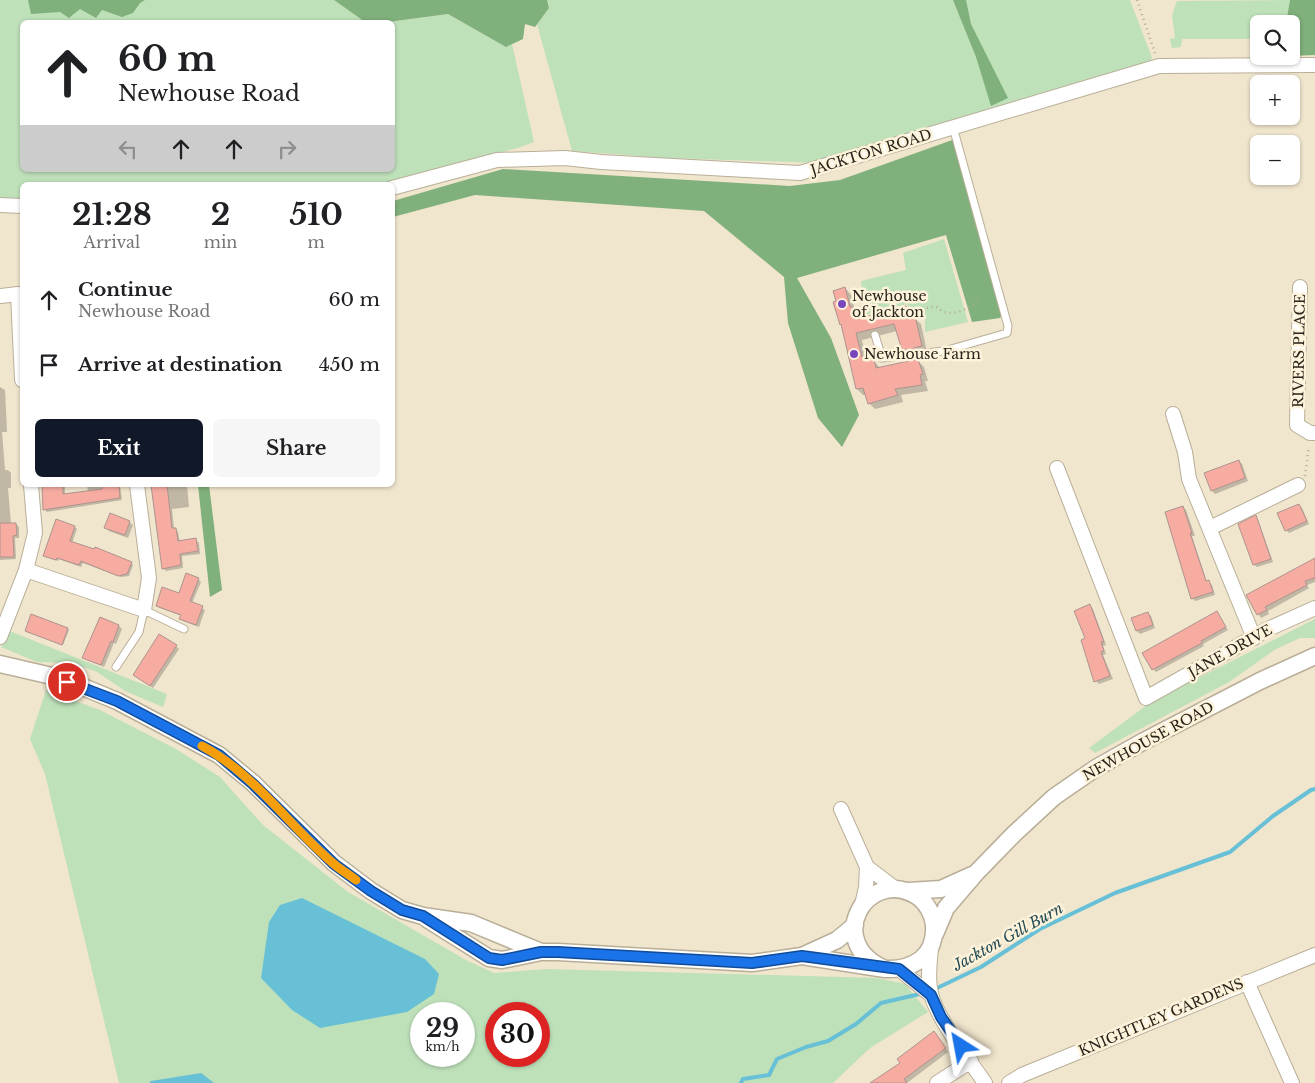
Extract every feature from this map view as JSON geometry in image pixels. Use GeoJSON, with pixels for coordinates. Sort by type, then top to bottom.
{"type":"FeatureCollection","features":[{"type":"Feature","properties":{"kind":"street","name":"JACKTON ROAD"},"geometry":{"type":"LineString","coordinates":[[395,187],[497,160],[565,158],[600,162],[800,173],[1159,66],[1315,65]]}},
{"type":"Feature","properties":{"kind":"street"},"geometry":{"type":"LineString","coordinates":[[0,204],[20,206]]}},
{"type":"Feature","properties":{"kind":"street","name":"RIVERS PLACE"},"geometry":{"type":"LineString","coordinates":[[1300,287],[1297,425],[1313,433]]}},
{"type":"Feature","properties":{"kind":"street"},"geometry":{"type":"LineString","coordinates":[[0,296],[20,295]]}},
{"type":"Feature","properties":{"kind":"street"},"geometry":{"type":"LineString","coordinates":[[1173,414],[1185,452],[1189,479],[1254,638]]}},
{"type":"Feature","properties":{"kind":"street","name":"JANE DRIVE"},"geometry":{"type":"LineString","coordinates":[[1057,468],[1146,698],[1268,629],[1315,608]]}},
{"type":"Feature","properties":{"kind":"street"},"geometry":{"type":"LineString","coordinates":[[1210,528],[1298,485]]}},
{"type":"Feature","properties":{"kind":"street"},"geometry":{"type":"LineString","coordinates":[[0,637],[26,570],[35,533],[31,487]]}},
{"type":"Feature","properties":{"kind":"street"},"geometry":{"type":"LineString","coordinates":[[26,570],[144,610],[149,578],[137,487]]}},
{"type":"Feature","properties":{"kind":"street","name":"NEWHOUSE ROAD"},"geometry":{"type":"LineString","coordinates":[[933,940],[946,908],[976,873],[1054,797],[1096,768],[1144,741],[1260,681],[1315,656]]}},
{"type":"Feature","properties":{"kind":"street"},"geometry":{"type":"LineString","coordinates":[[0,664],[52,676],[117,701],[219,755],[253,784],[334,864],[371,891],[402,910],[423,916],[471,923],[541,952]]}},
{"type":"Feature","properties":{"kind":"street"},"geometry":{"type":"LineString","coordinates":[[841,809],[867,867],[866,887],[862,905],[856,917],[856,943],[863,954],[873,963],[892,969],[931,995]]}},
{"type":"Feature","properties":{"kind":"street"},"geometry":{"type":"LineString","coordinates":[[867,867],[902,890],[920,898],[929,908],[934,920],[929,977],[931,995],[941,1017],[985,1083]]}},
{"type":"Feature","properties":{"kind":"street","name":"NEWHOUSE ROAD"},"geometry":{"type":"LineString","coordinates":[[902,890],[941,889],[976,873]]}},
{"type":"Feature","properties":{"kind":"street"},"geometry":{"type":"LineString","coordinates":[[862,905],[871,896],[883,890],[902,890]]}},
{"type":"Feature","properties":{"kind":"street"},"geometry":{"type":"LineString","coordinates":[[423,916],[489,958],[502,960],[541,952],[752,963],[802,956],[892,969],[912,966],[923,958],[933,940]]}},
{"type":"Feature","properties":{"kind":"street"},"geometry":{"type":"LineString","coordinates":[[802,956],[837,940],[855,925]]}},
{"type":"Feature","properties":{"kind":"street","name":"KNIGHTLEY GARDENS"},"geometry":{"type":"LineString","coordinates":[[1009,1083],[1022,1075],[1315,955]]}},
{"type":"Feature","properties":{"kind":"street"},"geometry":{"type":"LineString","coordinates":[[1247,982],[1292,1083]]}},
{"type":"Feature","properties":{"kind":"street"},"geometry":{"type":"LineString","coordinates":[[937,1083],[970,1061]]}},
{"type":"Feature","properties":{"kind":"lane"},"geometry":{"type":"LineString","coordinates":[[875,335],[882,358],[944,351],[1007,332],[1008,326],[953,127]]}},
{"type":"Feature","properties":{"kind":"lane"},"geometry":{"type":"LineString","coordinates":[[116,667],[139,632],[144,610],[184,629]]}},
{"type":"Feature","properties":{"kind":"path"},"geometry":{"type":"LineString","coordinates":[[1136,0],[1159,66]]}},
{"type":"Feature","properties":{"kind":"path"},"geometry":{"type":"LineString","coordinates":[[855,309],[902,298]]}},
{"type":"Feature","properties":{"kind":"path"},"geometry":{"type":"LineString","coordinates":[[922,309],[936,306],[945,312],[952,313],[965,310],[975,304],[978,298]]}},
{"type":"Feature","properties":{"kind":"path"},"geometry":{"type":"LineString","coordinates":[[1298,485],[1306,475],[1313,433]]}},
{"type":"Feature","properties":{"kind":"green space"},"geometry":{"type":"Polygon","coordinates":[[[0,0],[334,0],[362,20],[20,20],[20,172],[395,172],[395,21],[448,14],[506,47],[512,44],[534,142],[390,182],[20,182],[20,200],[0,201],[0,0]]]}},
{"type":"Feature","properties":{"kind":"green space"},"geometry":{"type":"Polygon","coordinates":[[[28,0],[145,0],[140,3],[133,13],[122,17],[102,10],[96,18],[80,9],[69,18],[60,12],[31,14],[28,0]]]}},
{"type":"Feature","properties":{"kind":"green space"},"geometry":{"type":"Polygon","coordinates":[[[334,0],[547,0],[549,8],[535,27],[525,24],[523,39],[506,47],[448,14],[395,21],[362,20],[334,0]]]}},
{"type":"Feature","properties":{"kind":"green space"},"geometry":{"type":"Polygon","coordinates":[[[547,0],[1130,0],[1152,58],[1147,65],[821,163],[667,158],[572,151],[537,24],[549,8],[547,0]]]}},
{"type":"Feature","properties":{"kind":"green space"},"geometry":{"type":"Polygon","coordinates":[[[953,0],[966,0],[971,24],[1008,98],[991,106],[976,57],[953,0]]]}},
{"type":"Feature","properties":{"kind":"green space"},"geometry":{"type":"Polygon","coordinates":[[[1289,0],[1296,4],[1293,15],[1250,15],[1250,39],[1182,39],[1181,47],[1172,48],[1170,39],[1175,38],[1172,15],[1177,1],[1289,0]]]}},
{"type":"Feature","properties":{"kind":"green space"},"geometry":{"type":"Polygon","coordinates":[[[1290,0],[1315,0],[1315,55],[1300,56],[1300,15],[1288,15],[1290,0]]]}},
{"type":"Feature","properties":{"kind":"green space"},"geometry":{"type":"Polygon","coordinates":[[[958,138],[1006,306],[1000,318],[972,322],[946,235],[797,278],[831,338],[859,415],[842,447],[818,418],[788,323],[784,277],[704,211],[475,195],[395,216],[395,200],[503,169],[790,186],[840,180],[958,138]]]}},
{"type":"Feature","properties":{"kind":"green space"},"geometry":{"type":"Polygon","coordinates":[[[944,239],[968,322],[925,332],[925,311],[911,314],[907,304],[865,315],[861,281],[906,270],[903,253],[944,239]]]}},
{"type":"Feature","properties":{"kind":"green space"},"geometry":{"type":"Polygon","coordinates":[[[198,487],[209,487],[222,590],[210,597],[198,487]]]}},
{"type":"Feature","properties":{"kind":"green space"},"geometry":{"type":"Polygon","coordinates":[[[1315,619],[1315,638],[1300,638],[1276,649],[1229,682],[1095,753],[1089,748],[1151,702],[1315,619]]]}},
{"type":"Feature","properties":{"kind":"green space"},"geometry":{"type":"Polygon","coordinates":[[[7,630],[167,694],[163,707],[125,691],[97,672],[73,663],[37,662],[1,647],[7,630]]]}},
{"type":"Feature","properties":{"kind":"green space"},"geometry":{"type":"Polygon","coordinates":[[[46,690],[100,710],[176,749],[220,777],[263,825],[348,892],[466,960],[494,973],[546,969],[877,978],[905,984],[928,1012],[870,1048],[833,1083],[119,1083],[45,774],[30,739],[46,690]]]}},
{"type":"Feature","properties":{"kind":"water"},"geometry":{"type":"Polygon","coordinates":[[[302,898],[425,959],[439,974],[434,994],[422,1002],[410,1002],[410,1010],[407,1012],[320,1028],[292,1010],[261,978],[269,922],[280,905],[302,898]]]}},
{"type":"Feature","properties":{"kind":"water"},"geometry":{"type":"Polygon","coordinates":[[[201,1073],[214,1083],[149,1083],[151,1081],[201,1073]]]}},
{"type":"Feature","properties":{"kind":"building","name":"Newhouse Farm"},"geometry":{"type":"Polygon","coordinates":[[[845,287],[850,307],[853,307],[857,319],[906,306],[909,317],[915,316],[922,346],[915,349],[902,350],[894,324],[856,333],[863,361],[874,359],[876,368],[918,359],[923,374],[920,375],[922,385],[895,389],[898,395],[868,404],[863,388],[856,389],[841,324],[833,302],[836,301],[833,291],[845,287]]]}},
{"type":"Feature","properties":{"kind":"building"},"geometry":{"type":"Polygon","coordinates":[[[1239,460],[1245,478],[1211,491],[1204,473],[1239,460]]]}},
{"type":"Feature","properties":{"kind":"building"},"geometry":{"type":"Polygon","coordinates":[[[42,487],[63,487],[63,494],[102,489],[102,487],[119,487],[120,498],[43,510],[42,487]]]}},
{"type":"Feature","properties":{"kind":"building"},"geometry":{"type":"Polygon","coordinates":[[[151,487],[167,487],[172,528],[176,528],[178,541],[196,538],[198,551],[180,554],[181,565],[162,569],[151,487]]]}},
{"type":"Feature","properties":{"kind":"building"},"geometry":{"type":"Polygon","coordinates":[[[1299,504],[1307,521],[1285,531],[1277,513],[1299,504]]]}},
{"type":"Feature","properties":{"kind":"building"},"geometry":{"type":"Polygon","coordinates":[[[1183,506],[1206,581],[1209,580],[1213,592],[1191,599],[1165,512],[1183,506]]]}},
{"type":"Feature","properties":{"kind":"building"},"geometry":{"type":"Polygon","coordinates":[[[110,513],[130,521],[125,535],[104,528],[110,513]]]}},
{"type":"Feature","properties":{"kind":"building"},"geometry":{"type":"Polygon","coordinates":[[[1256,515],[1271,559],[1253,565],[1238,524],[1256,515]]]}},
{"type":"Feature","properties":{"kind":"building"},"geometry":{"type":"Polygon","coordinates":[[[56,519],[75,526],[70,541],[94,549],[95,547],[132,562],[127,574],[118,576],[81,561],[79,565],[43,556],[56,519]]]}},
{"type":"Feature","properties":{"kind":"building"},"geometry":{"type":"Polygon","coordinates":[[[0,523],[16,523],[17,535],[13,536],[14,557],[0,557],[0,523]]]}},
{"type":"Feature","properties":{"kind":"building"},"geometry":{"type":"Polygon","coordinates":[[[1315,558],[1315,578],[1305,581],[1307,585],[1265,607],[1267,610],[1257,615],[1246,595],[1315,558]]]}},
{"type":"Feature","properties":{"kind":"building"},"geometry":{"type":"Polygon","coordinates":[[[186,573],[199,578],[190,601],[203,606],[196,625],[179,619],[181,615],[156,606],[162,587],[179,593],[186,573]]]}},
{"type":"Feature","properties":{"kind":"building"},"geometry":{"type":"Polygon","coordinates":[[[1090,604],[1104,642],[1101,642],[1104,651],[1101,652],[1110,676],[1094,682],[1081,640],[1085,638],[1074,611],[1090,604]]]}},
{"type":"Feature","properties":{"kind":"building"},"geometry":{"type":"Polygon","coordinates":[[[1217,611],[1226,627],[1201,641],[1202,643],[1152,670],[1142,653],[1217,611]]]}},
{"type":"Feature","properties":{"kind":"building"},"geometry":{"type":"Polygon","coordinates":[[[1148,612],[1153,625],[1136,631],[1131,618],[1148,612]]]}},
{"type":"Feature","properties":{"kind":"building"},"geometry":{"type":"Polygon","coordinates":[[[31,614],[68,628],[62,645],[25,631],[31,614]]]}},
{"type":"Feature","properties":{"kind":"building"},"geometry":{"type":"Polygon","coordinates":[[[100,617],[119,625],[113,642],[111,641],[101,665],[82,658],[100,617]]]}},
{"type":"Feature","properties":{"kind":"building"},"geometry":{"type":"Polygon","coordinates":[[[159,634],[177,645],[150,686],[133,675],[159,634]]]}},
{"type":"Feature","properties":{"kind":"building"},"geometry":{"type":"Polygon","coordinates":[[[934,1031],[946,1048],[904,1079],[907,1083],[870,1083],[900,1063],[897,1059],[934,1031]]]}},
{"type":"Feature","properties":{"kind":"waterway","name":"Jackton Gill Burn"},"geometry":{"type":"LineString","coordinates":[[933,990],[981,967],[1040,929],[1115,893],[1230,852],[1273,816],[1315,789]]}},
{"type":"Feature","properties":{"kind":"waterway","name":"Jackton Gill Burn"},"geometry":{"type":"LineString","coordinates":[[741,1083],[743,1079],[769,1075],[777,1059],[806,1047],[828,1041],[856,1024],[881,1003],[924,993]]}},
{"type":"Feature","properties":{"kind":"slow traffic"},"geometry":{"type":"LineString","coordinates":[[202,746],[219,755],[253,784],[334,864],[356,880]]}},
{"type":"Feature","properties":{"kind":"place","name":"Newhouse of Jackton"},"geometry":{"type":"Point","coordinates":[842,304]}},
{"type":"Feature","properties":{"kind":"place","name":"Newhouse Farm"},"geometry":{"type":"Point","coordinates":[854,354]}},
{"type":"Feature","properties":{"kind":"route"},"geometry":{"type":"LineString","coordinates":[[67,682],[117,701],[219,755],[253,784],[334,864],[371,891],[402,910],[423,916],[489,958],[502,960],[541,952],[558,952],[752,963],[802,956],[886,969],[899,969],[931,995],[941,1017],[961,1046]]}}]}
